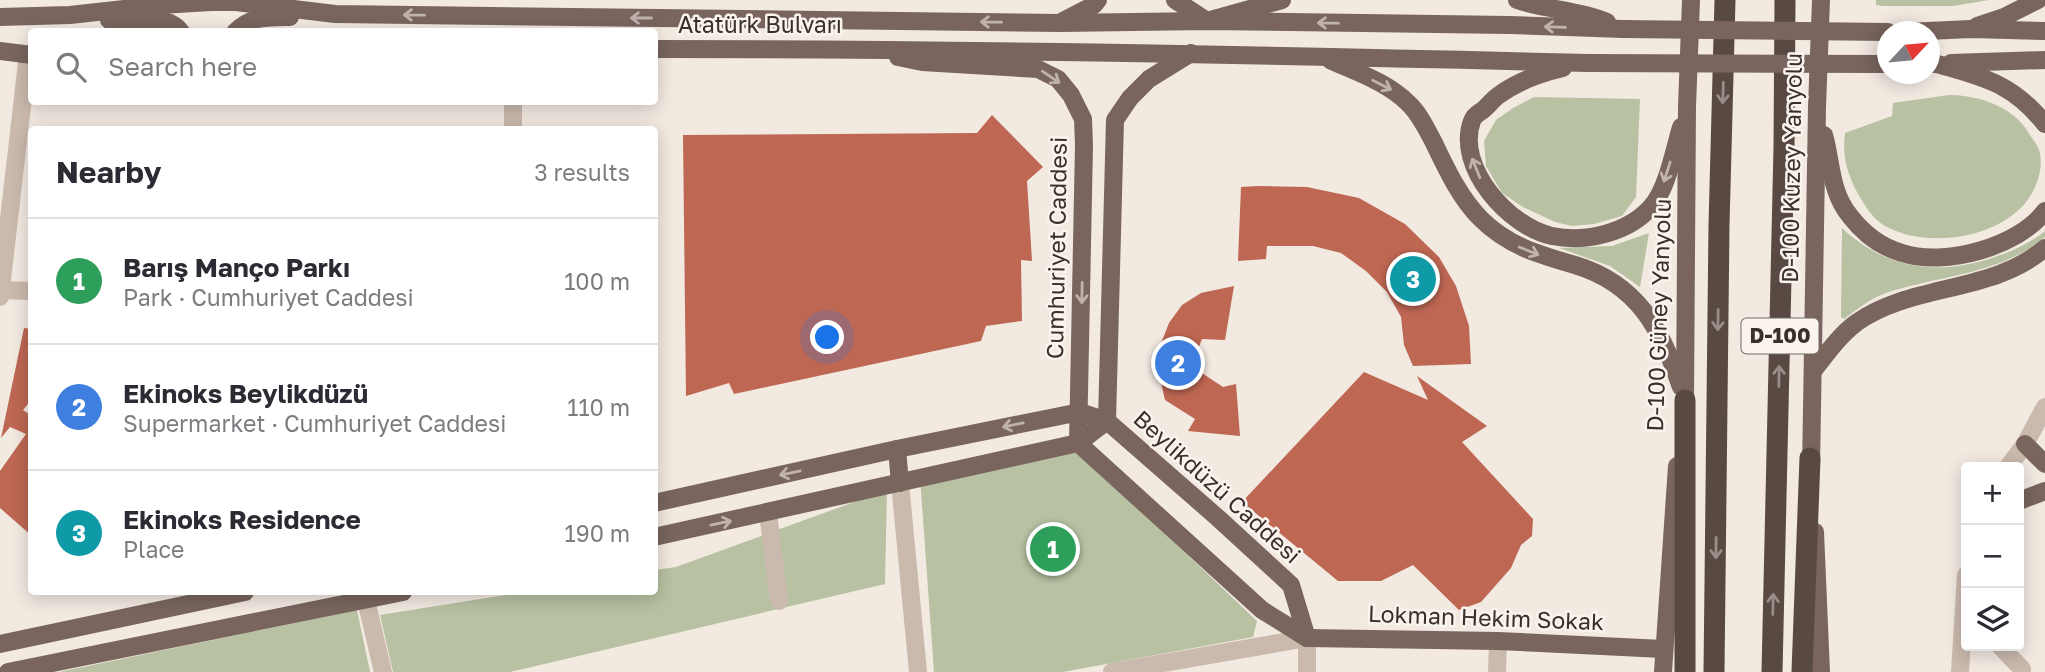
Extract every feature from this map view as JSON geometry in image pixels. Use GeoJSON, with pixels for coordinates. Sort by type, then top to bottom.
{"type":"FeatureCollection","features":[{"type":"Feature","properties":{"kind":"highway","name":"D-100"},"geometry":{"type":"LineString","coordinates":[[1714,672],[1719,225],[1726,0]]}},
{"type":"Feature","properties":{"kind":"highway","name":"D-100"},"geometry":{"type":"LineString","coordinates":[[1772,672],[1784,175],[1785,0]]}},
{"type":"Feature","properties":{"kind":"highway"},"geometry":{"type":"LineString","coordinates":[[1685,400],[1685,672]]}},
{"type":"Feature","properties":{"kind":"highway"},"geometry":{"type":"LineString","coordinates":[[1802,672],[1810,458]]}},
{"type":"Feature","properties":{"kind":"main road"},"geometry":{"type":"LineString","coordinates":[[1060,23],[1094,5],[1098,0]]}},
{"type":"Feature","properties":{"kind":"main road"},"geometry":{"type":"LineString","coordinates":[[1175,0],[1207,21],[1877,32]]}},
{"type":"Feature","properties":{"kind":"main road"},"geometry":{"type":"LineString","coordinates":[[1207,21],[1282,0]]}},
{"type":"Feature","properties":{"kind":"main road"},"geometry":{"type":"LineString","coordinates":[[1517,0],[1595,17],[1623,29]]}},
{"type":"Feature","properties":{"kind":"main road","name":"D-100 Güney Yanyolu"},"geometry":{"type":"LineString","coordinates":[[1663,672],[1676,473],[1685,400],[1687,107],[1691,0]]}},
{"type":"Feature","properties":{"kind":"main road","name":"D-100 Kuzey Yanyolu"},"geometry":{"type":"LineString","coordinates":[[1821,0],[1810,458],[1819,584],[1821,672]]}},
{"type":"Feature","properties":{"kind":"main road"},"geometry":{"type":"LineString","coordinates":[[1971,29],[2038,0]]}},
{"type":"Feature","properties":{"kind":"main road","name":"Atatürk Bulvarı"},"geometry":{"type":"LineString","coordinates":[[0,17],[70,15],[160,5],[223,2],[284,6],[335,14],[1060,23],[1207,21]]}},
{"type":"Feature","properties":{"kind":"main road"},"geometry":{"type":"LineString","coordinates":[[239,28],[256,19],[317,18],[335,14]]}},
{"type":"Feature","properties":{"kind":"main road"},"geometry":{"type":"LineString","coordinates":[[70,15],[117,20],[164,20],[177,28]]}},
{"type":"Feature","properties":{"kind":"main road"},"geometry":{"type":"LineString","coordinates":[[1940,30],[2045,31]]}},
{"type":"Feature","properties":{"kind":"main road","name":"Atatürk Bulvarı"},"geometry":{"type":"LineString","coordinates":[[658,49],[865,49]]}},
{"type":"Feature","properties":{"kind":"main road"},"geometry":{"type":"LineString","coordinates":[[865,49],[1191,53],[1588,63],[1877,64]]}},
{"type":"Feature","properties":{"kind":"main road","name":"Cumhuriyet Caddesi"},"geometry":{"type":"LineString","coordinates":[[865,49],[922,62],[1038,69],[1058,79],[1080,109],[1084,145],[1079,443]]}},
{"type":"Feature","properties":{"kind":"main road"},"geometry":{"type":"LineString","coordinates":[[0,51],[28,54]]}},
{"type":"Feature","properties":{"kind":"main road"},"geometry":{"type":"LineString","coordinates":[[1107,421],[1115,120],[1130,98],[1149,79],[1191,53]]}},
{"type":"Feature","properties":{"kind":"main road"},"geometry":{"type":"LineString","coordinates":[[1320,56],[1392,90],[1410,104],[1461,194],[1480,219],[1500,236],[1519,247],[1578,266],[1621,287],[1639,304],[1661,336],[1685,400]]}},
{"type":"Feature","properties":{"kind":"main road"},"geometry":{"type":"LineString","coordinates":[[1940,64],[2045,60]]}},
{"type":"Feature","properties":{"kind":"main road"},"geometry":{"type":"LineString","coordinates":[[1588,63],[1545,72],[1525,81],[1500,95],[1473,117],[1468,136],[1476,173],[1489,194],[1507,211],[1532,228],[1551,236],[1576,238],[1620,229],[1635,221],[1652,206],[1660,192],[1687,107]]}},
{"type":"Feature","properties":{"kind":"main road"},"geometry":{"type":"LineString","coordinates":[[1940,66],[1998,84],[2014,92],[2045,124]]}},
{"type":"Feature","properties":{"kind":"main road"},"geometry":{"type":"LineString","coordinates":[[1817,107],[1832,180],[1839,199],[1859,226],[1874,240],[1887,247],[1905,254],[1938,257],[1969,253],[2014,238],[2028,229],[2045,211]]}},
{"type":"Feature","properties":{"kind":"main road"},"geometry":{"type":"LineString","coordinates":[[1813,371],[1843,333],[1859,321],[1911,298],[1953,288],[2011,268],[2045,248]]}},
{"type":"Feature","properties":{"kind":"main road"},"geometry":{"type":"LineString","coordinates":[[658,502],[1080,412],[1107,421]]}},
{"type":"Feature","properties":{"kind":"main road"},"geometry":{"type":"LineString","coordinates":[[658,536],[1079,443],[1107,421]]}},
{"type":"Feature","properties":{"kind":"main road","name":"Beylikdüzü Caddesi"},"geometry":{"type":"LineString","coordinates":[[1107,421],[1291,586],[1307,638]]}},
{"type":"Feature","properties":{"kind":"main road"},"geometry":{"type":"LineString","coordinates":[[1079,443],[1262,610],[1307,638]]}},
{"type":"Feature","properties":{"kind":"main road"},"geometry":{"type":"LineString","coordinates":[[2025,444],[2045,464]]}},
{"type":"Feature","properties":{"kind":"main road"},"geometry":{"type":"LineString","coordinates":[[897,449],[900,483]]}},
{"type":"Feature","properties":{"kind":"main road"},"geometry":{"type":"LineString","coordinates":[[2024,499],[2045,491]]}},
{"type":"Feature","properties":{"kind":"main road"},"geometry":{"type":"LineString","coordinates":[[0,644],[231,595]]}},
{"type":"Feature","properties":{"kind":"main road"},"geometry":{"type":"LineString","coordinates":[[8,672],[389,595]]}},
{"type":"Feature","properties":{"kind":"main road","name":"Lokman Hekim Sokak"},"geometry":{"type":"LineString","coordinates":[[1307,638],[1498,641],[1664,649]]}},
{"type":"Feature","properties":{"kind":"street"},"geometry":{"type":"LineString","coordinates":[[28,71],[1,294],[28,291]]}},
{"type":"Feature","properties":{"kind":"street"},"geometry":{"type":"LineString","coordinates":[[513,105],[513,126]]}},
{"type":"Feature","properties":{"kind":"street"},"geometry":{"type":"LineString","coordinates":[[2012,462],[2045,407]]}},
{"type":"Feature","properties":{"kind":"street"},"geometry":{"type":"LineString","coordinates":[[900,483],[918,672]]}},
{"type":"Feature","properties":{"kind":"street"},"geometry":{"type":"LineString","coordinates":[[768,513],[779,601]]}},
{"type":"Feature","properties":{"kind":"street"},"geometry":{"type":"LineString","coordinates":[[366,600],[383,672]]}},
{"type":"Feature","properties":{"kind":"street"},"geometry":{"type":"LineString","coordinates":[[1112,672],[1307,638]]}},
{"type":"Feature","properties":{"kind":"street","name":"Beylikdüzü Caddesi"},"geometry":{"type":"LineString","coordinates":[[1307,638],[1307,672]]}},
{"type":"Feature","properties":{"kind":"street"},"geometry":{"type":"LineString","coordinates":[[1497,672],[1498,641]]}},
{"type":"Feature","properties":{"kind":"street"},"geometry":{"type":"LineString","coordinates":[[1961,672],[1963,651]]}},
{"type":"Feature","properties":{"kind":"street"},"geometry":{"type":"LineString","coordinates":[[2005,651],[2022,668],[2022,672]]}},
{"type":"Feature","properties":{"kind":"green space"},"geometry":{"type":"Polygon","coordinates":[[[1876,0],[1989,0],[1953,6],[1882,6],[1876,5],[1876,0]]]}},
{"type":"Feature","properties":{"kind":"green space"},"geometry":{"type":"Polygon","coordinates":[[[1949,95],[1982,100],[2013,115],[2039,150],[2041,162],[2038,178],[2027,200],[2012,215],[1993,227],[1949,238],[1904,234],[1885,226],[1866,208],[1846,164],[1845,133],[1892,116],[1893,103],[1949,95]]]}},
{"type":"Feature","properties":{"kind":"green space"},"geometry":{"type":"Polygon","coordinates":[[[1534,97],[1640,99],[1636,197],[1622,216],[1594,224],[1572,226],[1555,222],[1523,207],[1502,193],[1486,166],[1484,141],[1496,120],[1534,97]]]}},
{"type":"Feature","properties":{"kind":"green space"},"geometry":{"type":"Polygon","coordinates":[[[1842,228],[1876,253],[1912,265],[1932,267],[1971,264],[2013,250],[2045,231],[2045,237],[2027,250],[1989,267],[1880,295],[1844,319],[1841,317],[1842,228]]]}},
{"type":"Feature","properties":{"kind":"green space"},"geometry":{"type":"Polygon","coordinates":[[[1649,233],[1640,287],[1610,266],[1559,248],[1612,246],[1649,233]]]}},
{"type":"Feature","properties":{"kind":"green space"},"geometry":{"type":"Polygon","coordinates":[[[1077,450],[1257,621],[1253,637],[1063,672],[934,672],[920,477],[1077,450]]]}},
{"type":"Feature","properties":{"kind":"green space"},"geometry":{"type":"Polygon","coordinates":[[[887,490],[885,584],[510,672],[393,672],[380,615],[505,595],[658,595],[658,570],[676,567],[887,490]]]}},
{"type":"Feature","properties":{"kind":"green space"},"geometry":{"type":"Polygon","coordinates":[[[357,610],[370,672],[59,672],[357,610]]]}},
{"type":"Feature","properties":{"kind":"building"},"geometry":{"type":"Polygon","coordinates":[[[992,115],[1043,167],[1027,181],[1032,261],[1021,260],[1022,321],[986,326],[981,341],[734,394],[729,383],[686,396],[683,135],[977,133],[992,115]]]}},
{"type":"Feature","properties":{"kind":"building"},"geometry":{"type":"Polygon","coordinates":[[[1241,187],[1307,187],[1359,198],[1405,224],[1439,257],[1456,286],[1469,326],[1471,364],[1413,366],[1404,345],[1401,317],[1387,292],[1366,271],[1341,253],[1313,246],[1267,246],[1266,259],[1238,261],[1241,187]]]}},
{"type":"Feature","properties":{"kind":"building"},"geometry":{"type":"Polygon","coordinates":[[[1234,286],[1225,340],[1202,339],[1195,357],[1202,373],[1223,387],[1236,384],[1240,436],[1188,431],[1195,419],[1165,400],[1158,369],[1160,346],[1169,323],[1182,305],[1201,293],[1234,286]]]}},
{"type":"Feature","properties":{"kind":"building"},"geometry":{"type":"Polygon","coordinates":[[[24,328],[28,328],[28,404],[23,410],[28,413],[28,532],[0,508],[0,471],[26,434],[10,427],[1,438],[24,328]]]}},
{"type":"Feature","properties":{"kind":"building"},"geometry":{"type":"Polygon","coordinates":[[[1364,372],[1428,400],[1417,376],[1487,426],[1462,442],[1533,519],[1532,536],[1521,545],[1511,568],[1481,602],[1459,610],[1413,565],[1381,581],[1338,581],[1242,502],[1364,372]]]}},
{"type":"Feature","properties":{"kind":"place","name":"Ekinoks Residence"},"geometry":{"type":"Point","coordinates":[1413,279]}},
{"type":"Feature","properties":{"kind":"place","name":"Ekinoks Beylikdüzü"},"geometry":{"type":"Point","coordinates":[1178,363]}},
{"type":"Feature","properties":{"kind":"place","name":"Barış Manço Parkı"},"geometry":{"type":"Point","coordinates":[1053,549]}}]}
